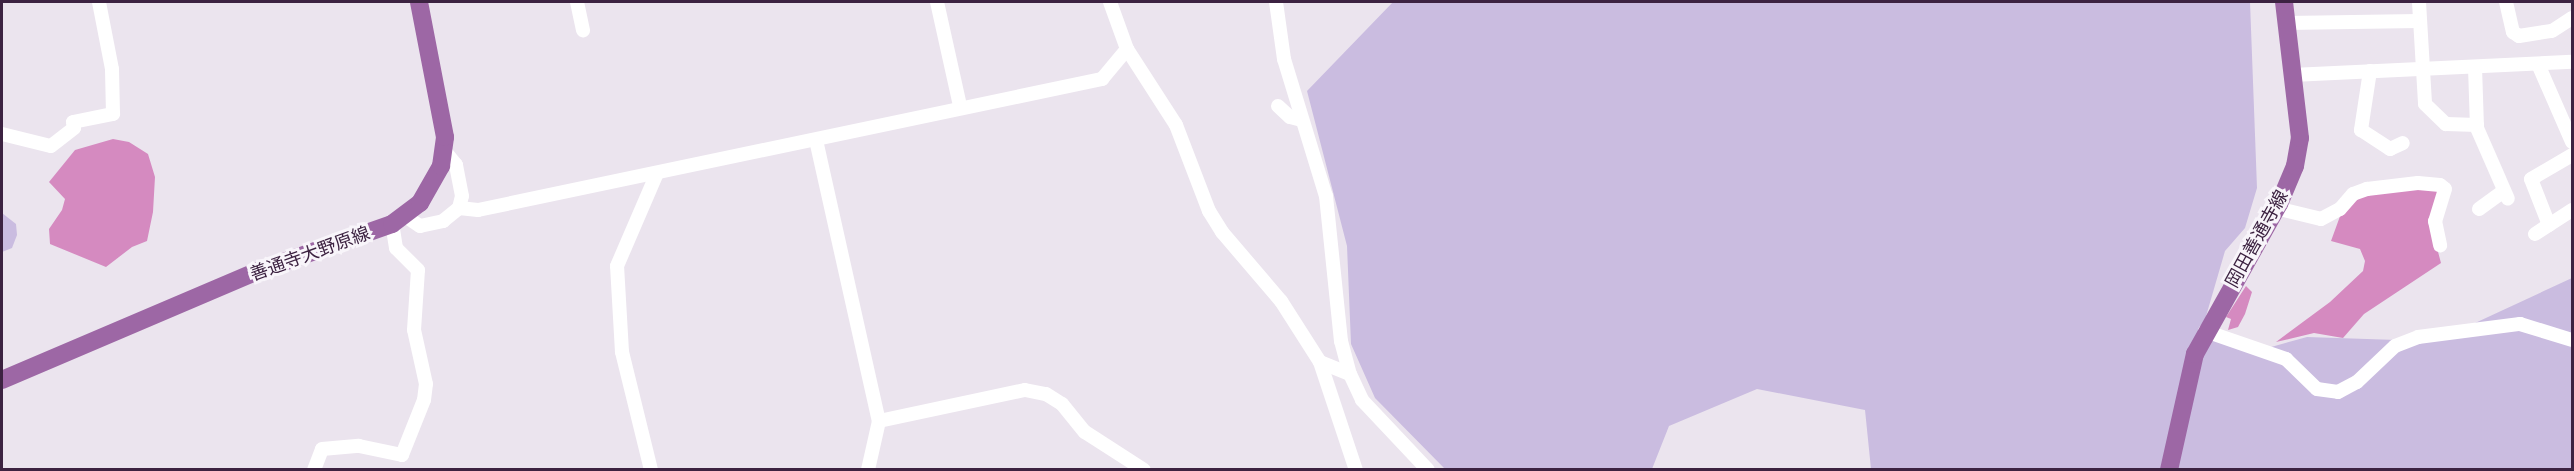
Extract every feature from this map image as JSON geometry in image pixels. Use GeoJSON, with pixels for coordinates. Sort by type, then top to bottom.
{"type":"FeatureCollection","features":[{"type":"Feature","properties":{"kind":"main road","name":"善通寺大野原線"},"geometry":{"type":"LineString","coordinates":[[2,380],[258,271],[398,220],[429,193],[444,150],[444,122],[419,2]]}},
{"type":"Feature","properties":{"kind":"main road","name":"岡田善通寺線"},"geometry":{"type":"LineString","coordinates":[[2173,464],[2195,354],[2205,331],[2276,208],[2295,166],[2300,138],[2284,2]]}},
{"type":"Feature","properties":{"kind":"street"},"geometry":{"type":"LineString","coordinates":[[2,134],[51,146],[74,128],[73,122],[113,114],[112,69],[99,2]]}},
{"type":"Feature","properties":{"kind":"street"},"geometry":{"type":"LineString","coordinates":[[577,2],[583,30]]}},
{"type":"Feature","properties":{"kind":"street"},"geometry":{"type":"LineString","coordinates":[[937,2],[960,106]]}},
{"type":"Feature","properties":{"kind":"street"},"geometry":{"type":"LineString","coordinates":[[1110,2],[1127,50],[1176,125],[1209,211],[1222,232],[1281,301],[1320,362],[1356,470]]}},
{"type":"Feature","properties":{"kind":"street"},"geometry":{"type":"LineString","coordinates":[[1276,2],[1284,59],[1326,196],[1341,341],[1350,374],[1362,400],[1428,470]]}},
{"type":"Feature","properties":{"kind":"street"},"geometry":{"type":"LineString","coordinates":[[2419,2],[2422,97],[2437,118],[2455,125],[2477,124]]}},
{"type":"Feature","properties":{"kind":"street"},"geometry":{"type":"LineString","coordinates":[[2506,2],[2513,32],[2519,36],[2552,31],[2572,18]]}},
{"type":"Feature","properties":{"kind":"street"},"geometry":{"type":"LineString","coordinates":[[2286,24],[2419,21]]}},
{"type":"Feature","properties":{"kind":"street"},"geometry":{"type":"LineString","coordinates":[[459,208],[478,210],[816,140],[960,106],[1102,79],[1127,50]]}},
{"type":"Feature","properties":{"kind":"street"},"geometry":{"type":"LineString","coordinates":[[2292,75],[2572,62]]}},
{"type":"Feature","properties":{"kind":"street"},"geometry":{"type":"LineString","coordinates":[[2538,64],[2572,142]]}},
{"type":"Feature","properties":{"kind":"street"},"geometry":{"type":"LineString","coordinates":[[2475,67],[2477,124],[2506,195],[2479,209]]}},
{"type":"Feature","properties":{"kind":"street"},"geometry":{"type":"LineString","coordinates":[[2370,71],[2361,130],[2390,149],[2403,143]]}},
{"type":"Feature","properties":{"kind":"street"},"geometry":{"type":"LineString","coordinates":[[1278,106],[1290,117],[1302,120]]}},
{"type":"Feature","properties":{"kind":"street"},"geometry":{"type":"LineString","coordinates":[[816,140],[879,421],[868,470]]}},
{"type":"Feature","properties":{"kind":"street"},"geometry":{"type":"LineString","coordinates":[[401,470],[402,455],[424,400],[426,384],[414,340],[418,270],[396,248],[398,220],[420,226],[443,221],[459,208],[462,196],[456,165],[444,150]]}},
{"type":"Feature","properties":{"kind":"street"},"geometry":{"type":"LineString","coordinates":[[2549,225],[2531,179],[2572,155]]}},
{"type":"Feature","properties":{"kind":"street"},"geometry":{"type":"LineString","coordinates":[[651,470],[622,352],[617,266],[657,173]]}},
{"type":"Feature","properties":{"kind":"street"},"geometry":{"type":"LineString","coordinates":[[2276,208],[2321,219],[2340,209],[2353,194],[2367,189],[2418,183],[2440,185],[2445,189],[2435,221],[2440,245]]}},
{"type":"Feature","properties":{"kind":"street"},"geometry":{"type":"LineString","coordinates":[[2535,234],[2572,210]]}},
{"type":"Feature","properties":{"kind":"street"},"geometry":{"type":"LineString","coordinates":[[2205,331],[2286,359],[2318,390],[2338,392],[2358,382],[2395,346],[2418,337],[2520,324],[2572,340]]}},
{"type":"Feature","properties":{"kind":"street"},"geometry":{"type":"LineString","coordinates":[[1320,362],[1350,374]]}},
{"type":"Feature","properties":{"kind":"street"},"geometry":{"type":"LineString","coordinates":[[879,421],[1025,390],[1046,394],[1062,404],[1085,432],[1144,470]]}},
{"type":"Feature","properties":{"kind":"street"},"geometry":{"type":"LineString","coordinates":[[314,470],[322,449],[359,446],[402,455]]}},
{"type":"Feature","properties":{"kind":"shaded area"},"geometry":{"type":"Polygon","coordinates":[[[1393,2],[2250,2],[2257,188],[2245,228],[2225,251],[2202,330],[2264,349],[2307,337],[2397,340],[2447,336],[2572,278],[2572,469],[1871,469],[1865,410],[1757,389],[1669,426],[1652,469],[1445,469],[1375,398],[1351,344],[1347,246],[1307,91],[1393,2]]]}},
{"type":"Feature","properties":{"kind":"shaded area"},"geometry":{"type":"Polygon","coordinates":[[[113,139],[129,142],[148,154],[155,177],[153,212],[147,241],[132,247],[106,267],[50,244],[49,229],[62,210],[65,199],[49,182],[75,150],[113,139]]]}},
{"type":"Feature","properties":{"kind":"shaded area"},"geometry":{"type":"Polygon","coordinates":[[[2424,186],[2440,190],[2433,233],[2441,263],[2364,314],[2343,338],[2314,333],[2276,342],[2330,302],[2363,271],[2365,261],[2360,249],[2331,241],[2343,208],[2357,196],[2424,186]]]}},
{"type":"Feature","properties":{"kind":"shaded area"},"geometry":{"type":"Polygon","coordinates":[[[2,213],[16,224],[17,235],[12,248],[2,252],[2,213]]]}},
{"type":"Feature","properties":{"kind":"shaded area"},"geometry":{"type":"Polygon","coordinates":[[[2246,286],[2252,292],[2245,314],[2238,327],[2228,330],[2231,319],[2226,317],[2246,286]]]}}]}
